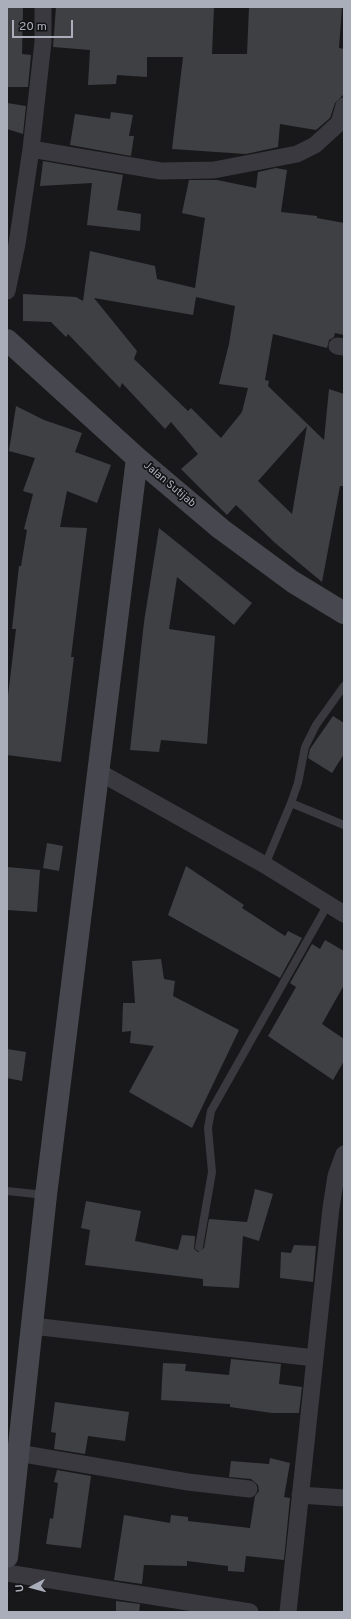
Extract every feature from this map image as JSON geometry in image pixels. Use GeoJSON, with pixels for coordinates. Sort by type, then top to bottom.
{"type":"FeatureCollection","features":[{"type":"Feature","properties":{"kind":"street"},"geometry":{"type":"LineString","coordinates":[[7,291],[17,244],[31,148],[43,42],[43,7]]}},
{"type":"Feature","properties":{"kind":"street"},"geometry":{"type":"LineString","coordinates":[[31,148],[161,171],[185,172],[214,170],[297,154],[315,145],[339,123],[344,106]]}},
{"type":"Feature","properties":{"kind":"street","name":"Jalan Sutijab"},"geometry":{"type":"LineString","coordinates":[[7,340],[137,458],[233,538],[293,582],[344,613]]}},
{"type":"Feature","properties":{"kind":"street"},"geometry":{"type":"LineString","coordinates":[[7,1557],[18,1453],[17,1430],[32,1326],[46,1195],[137,458]]}},
{"type":"Feature","properties":{"kind":"street"},"geometry":{"type":"LineString","coordinates":[[99,772],[265,865],[344,914]]}},
{"type":"Feature","properties":{"kind":"street"},"geometry":{"type":"LineString","coordinates":[[288,1612],[331,1208],[336,1176],[344,1154]]}},
{"type":"Feature","properties":{"kind":"street"},"geometry":{"type":"LineString","coordinates":[[32,1326],[315,1358]]}},
{"type":"Feature","properties":{"kind":"street"},"geometry":{"type":"LineString","coordinates":[[18,1453],[188,1482],[249,1489]]}},
{"type":"Feature","properties":{"kind":"street"},"geometry":{"type":"LineString","coordinates":[[300,1495],[344,1498]]}},
{"type":"Feature","properties":{"kind":"street"},"geometry":{"type":"LineString","coordinates":[[7,1573],[250,1612]]}},
{"type":"Feature","properties":{"kind":"lane"},"geometry":{"type":"LineString","coordinates":[[265,865],[292,803],[298,783],[305,747],[316,725],[344,686]]}},
{"type":"Feature","properties":{"kind":"lane"},"geometry":{"type":"LineString","coordinates":[[292,803],[344,825]]}},
{"type":"Feature","properties":{"kind":"lane"},"geometry":{"type":"LineString","coordinates":[[199,1247],[212,1172],[208,1128],[211,1110],[328,904]]}},
{"type":"Feature","properties":{"kind":"lane"},"geometry":{"type":"LineString","coordinates":[[7,1191],[46,1195]]}},
{"type":"Feature","properties":{"kind":"building"},"geometry":{"type":"Polygon","coordinates":[[[7,7],[23,7],[22,54],[31,55],[28,87],[7,87],[7,7]]]}},
{"type":"Feature","properties":{"kind":"building"},"geometry":{"type":"Polygon","coordinates":[[[56,7],[214,7],[212,54],[247,54],[249,7],[342,7],[339,48],[344,49],[344,94],[335,103],[330,118],[316,130],[280,124],[278,147],[246,154],[172,149],[183,57],[147,57],[147,77],[117,75],[116,84],[88,85],[90,50],[53,47],[56,7]]]}},
{"type":"Feature","properties":{"kind":"building"},"geometry":{"type":"Polygon","coordinates":[[[7,103],[26,106],[23,134],[7,129],[7,103]]]}},
{"type":"Feature","properties":{"kind":"building"},"geometry":{"type":"Polygon","coordinates":[[[111,112],[133,115],[129,136],[134,136],[131,156],[70,145],[75,114],[110,119],[111,112]]]}},
{"type":"Feature","properties":{"kind":"building"},"geometry":{"type":"Polygon","coordinates":[[[43,161],[123,175],[117,210],[141,214],[140,231],[87,225],[92,183],[40,186],[43,161]]]}},
{"type":"Feature","properties":{"kind":"building"},"geometry":{"type":"Polygon","coordinates":[[[276,168],[287,170],[281,212],[317,216],[317,218],[344,223],[344,335],[335,333],[334,337],[329,340],[327,348],[273,334],[265,380],[269,381],[268,386],[324,440],[329,389],[344,394],[344,486],[340,486],[322,582],[274,542],[236,505],[227,515],[181,469],[198,454],[171,422],[165,429],[122,383],[120,388],[68,334],[66,337],[51,322],[23,321],[23,294],[76,297],[83,301],[90,251],[155,266],[157,279],[195,288],[205,218],[182,213],[189,180],[217,180],[256,188],[258,172],[276,168]],[[196,297],[193,315],[94,298],[137,351],[134,359],[188,411],[191,408],[221,438],[242,412],[248,388],[219,384],[229,344],[235,306],[196,297]],[[307,426],[258,481],[292,514],[307,426]]]}},
{"type":"Feature","properties":{"kind":"building"},"geometry":{"type":"Polygon","coordinates":[[[16,406],[44,420],[82,433],[75,452],[111,465],[97,503],[67,491],[60,527],[87,528],[71,657],[74,657],[61,762],[7,755],[7,704],[16,629],[12,629],[19,566],[21,566],[27,530],[24,529],[33,494],[23,491],[35,458],[9,451],[16,406]]]}},
{"type":"Feature","properties":{"kind":"building"},"geometry":{"type":"Polygon","coordinates":[[[159,528],[252,603],[234,625],[177,577],[169,629],[215,636],[207,744],[161,740],[159,752],[130,750],[144,622],[159,528]]]}},
{"type":"Feature","properties":{"kind":"building"},"geometry":{"type":"Polygon","coordinates":[[[333,716],[344,723],[344,754],[332,773],[308,758],[310,749],[333,716]]]}},
{"type":"Feature","properties":{"kind":"building"},"geometry":{"type":"Polygon","coordinates":[[[47,843],[63,846],[59,871],[43,868],[47,843]]]}},
{"type":"Feature","properties":{"kind":"building"},"geometry":{"type":"Polygon","coordinates":[[[186,866],[244,905],[242,908],[285,936],[288,931],[302,938],[280,978],[168,915],[186,866]]]}},
{"type":"Feature","properties":{"kind":"building"},"geometry":{"type":"Polygon","coordinates":[[[7,867],[40,870],[37,912],[7,910],[7,867]]]}},
{"type":"Feature","properties":{"kind":"building"},"geometry":{"type":"Polygon","coordinates":[[[325,940],[344,951],[344,985],[322,1024],[344,1039],[344,1061],[333,1080],[268,1036],[296,987],[290,983],[312,944],[320,949],[325,940]]]}},
{"type":"Feature","properties":{"kind":"building"},"geometry":{"type":"Polygon","coordinates":[[[161,959],[164,979],[175,981],[173,996],[239,1030],[192,1128],[129,1092],[154,1046],[130,1043],[131,1031],[122,1032],[123,1003],[135,1003],[132,961],[161,959]]]}},
{"type":"Feature","properties":{"kind":"building"},"geometry":{"type":"Polygon","coordinates":[[[7,1049],[26,1052],[22,1081],[7,1078],[7,1049]]]}},
{"type":"Feature","properties":{"kind":"building"},"geometry":{"type":"Polygon","coordinates":[[[255,1189],[273,1194],[259,1241],[243,1236],[239,1288],[203,1286],[203,1279],[85,1265],[90,1230],[81,1228],[86,1201],[141,1211],[135,1241],[178,1250],[182,1235],[195,1236],[194,1249],[198,1252],[204,1248],[209,1219],[247,1222],[255,1189]]]}},
{"type":"Feature","properties":{"kind":"building"},"geometry":{"type":"Polygon","coordinates":[[[294,1245],[316,1246],[313,1282],[280,1278],[281,1252],[291,1253],[294,1245]]]}},
{"type":"Feature","properties":{"kind":"building"},"geometry":{"type":"Polygon","coordinates":[[[231,1359],[281,1364],[279,1384],[302,1387],[299,1413],[272,1413],[230,1407],[230,1404],[161,1400],[163,1363],[186,1364],[185,1371],[229,1375],[231,1359]]]}},
{"type":"Feature","properties":{"kind":"building"},"geometry":{"type":"Polygon","coordinates":[[[55,1402],[129,1412],[125,1441],[88,1436],[85,1454],[54,1449],[56,1433],[51,1432],[55,1402]]]}},
{"type":"Feature","properties":{"kind":"building"},"geometry":{"type":"Polygon","coordinates":[[[270,1458],[290,1463],[284,1497],[290,1498],[284,1560],[246,1556],[244,1572],[228,1571],[228,1566],[187,1561],[187,1566],[144,1565],[142,1584],[114,1580],[124,1515],[170,1523],[171,1515],[188,1517],[188,1521],[250,1528],[255,1496],[259,1491],[258,1485],[251,1479],[229,1477],[231,1461],[269,1464],[270,1458]]]}},
{"type":"Feature","properties":{"kind":"building"},"geometry":{"type":"Polygon","coordinates":[[[57,1470],[91,1476],[81,1548],[46,1544],[50,1518],[53,1519],[58,1483],[54,1482],[57,1470]]]}},
{"type":"Feature","properties":{"kind":"building"},"geometry":{"type":"Polygon","coordinates":[[[116,1601],[140,1604],[139,1612],[116,1612],[116,1601]]]}}]}
